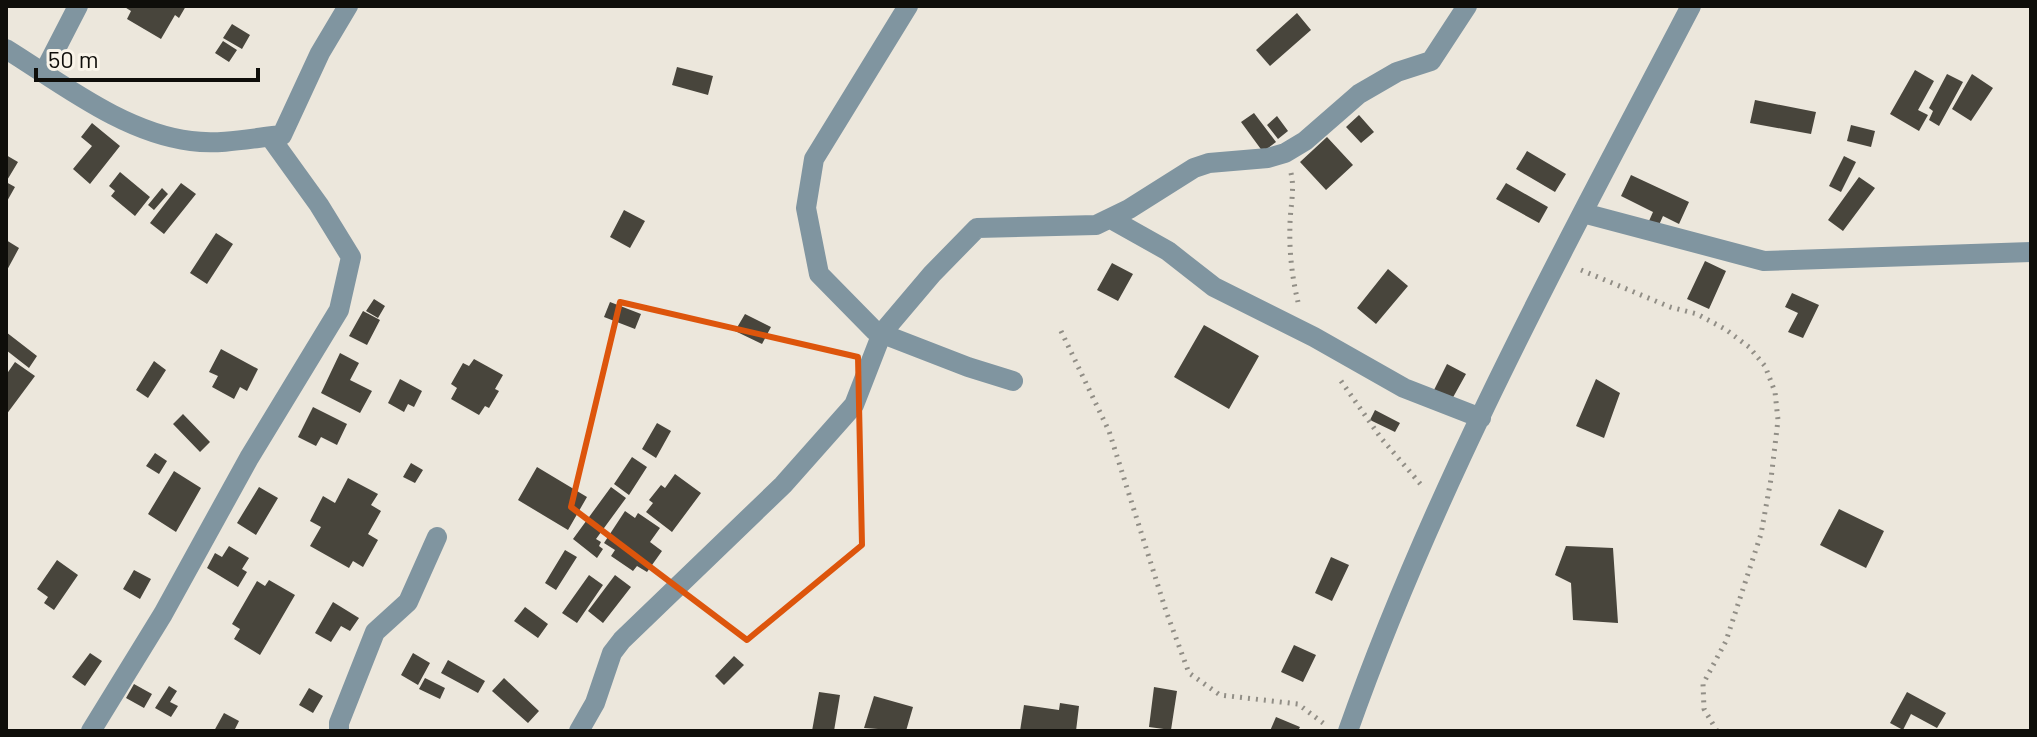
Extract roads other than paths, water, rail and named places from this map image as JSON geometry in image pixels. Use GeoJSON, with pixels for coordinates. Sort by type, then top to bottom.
{"type":"FeatureCollection","features":[{"type":"Feature","properties":{"kind":"street"},"geometry":{"type":"LineString","coordinates":[[44,72],[78,6]]}},
{"type":"Feature","properties":{"kind":"street"},"geometry":{"type":"LineString","coordinates":[[6,49],[117,117],[189,141],[270,137],[282,135],[320,53],[348,6]]}},
{"type":"Feature","properties":{"kind":"street"},"geometry":{"type":"LineString","coordinates":[[908,6],[814,159],[806,208],[819,274],[875,331],[1013,381]]}},
{"type":"Feature","properties":{"kind":"street"},"geometry":{"type":"LineString","coordinates":[[579,731],[595,703],[612,653],[622,640],[783,485],[854,405],[882,333],[932,274],[977,228],[1096,225],[1194,168],[1209,163],[1268,158],[1285,153],[1305,141],[1359,94],[1397,72],[1431,61],[1467,6]]}},
{"type":"Feature","properties":{"kind":"street"},"geometry":{"type":"LineString","coordinates":[[1348,731],[1374,658],[1438,507],[1557,261],[1691,6]]}},
{"type":"Feature","properties":{"kind":"street"},"geometry":{"type":"LineString","coordinates":[[91,731],[163,614],[249,458],[339,310],[351,257],[319,205],[270,137]]}},
{"type":"Feature","properties":{"kind":"street"},"geometry":{"type":"LineString","coordinates":[[1583,213],[1764,261],[2031,252]]}},
{"type":"Feature","properties":{"kind":"street"},"geometry":{"type":"LineString","coordinates":[[1111,219],[1168,251],[1214,287],[1314,337],[1404,388],[1481,418]]}},
{"type":"Feature","properties":{"kind":"street"},"geometry":{"type":"LineString","coordinates":[[339,731],[339,723],[375,632],[408,602],[437,537]]}}]}
